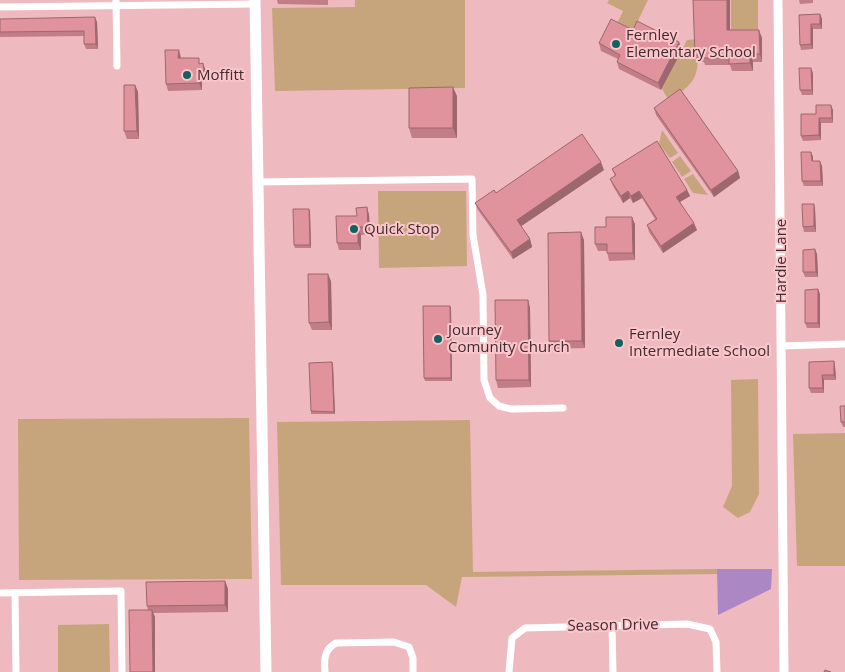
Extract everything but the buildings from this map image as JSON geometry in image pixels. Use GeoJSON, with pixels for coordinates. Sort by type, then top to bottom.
{"type":"FeatureCollection","features":[{"type":"Feature","properties":{"kind":"main road"},"geometry":{"type":"LineString","coordinates":[[255,2],[266,672]]}},
{"type":"Feature","properties":{"kind":"street","name":"Hardie Lane"},"geometry":{"type":"LineString","coordinates":[[778,0],[784,672]]}},
{"type":"Feature","properties":{"kind":"street"},"geometry":{"type":"LineString","coordinates":[[0,7],[116,3],[255,2]]}},
{"type":"Feature","properties":{"kind":"street"},"geometry":{"type":"LineString","coordinates":[[116,3],[117,66]]}},
{"type":"Feature","properties":{"kind":"street"},"geometry":{"type":"LineString","coordinates":[[258,182],[472,179],[473,235],[483,295],[484,380],[490,398],[498,406],[511,409],[563,408]]}},
{"type":"Feature","properties":{"kind":"street"},"geometry":{"type":"LineString","coordinates":[[781,346],[845,344]]}},
{"type":"Feature","properties":{"kind":"street"},"geometry":{"type":"LineString","coordinates":[[0,593],[120,591],[122,672]]}},
{"type":"Feature","properties":{"kind":"street"},"geometry":{"type":"LineString","coordinates":[[15,593],[16,672]]}},
{"type":"Feature","properties":{"kind":"street","name":"Season Drive"},"geometry":{"type":"LineString","coordinates":[[509,672],[509,646],[516,632],[535,626],[687,624],[710,629],[716,642],[717,672]]}},
{"type":"Feature","properties":{"kind":"street"},"geometry":{"type":"LineString","coordinates":[[612,625],[613,672]]}},
{"type":"Feature","properties":{"kind":"street"},"geometry":{"type":"LineString","coordinates":[[325,672],[326,654],[332,646],[345,642],[399,642],[409,647],[413,658],[413,672]]}},
{"type":"Feature","properties":{"kind":"shaded area"},"geometry":{"type":"Polygon","coordinates":[[[355,0],[465,0],[465,88],[275,91],[272,8],[355,7],[355,0]]]}},
{"type":"Feature","properties":{"kind":"shaded area"},"geometry":{"type":"Polygon","coordinates":[[[609,0],[648,0],[632,33],[616,26],[623,11],[607,3],[609,0]]]}},
{"type":"Feature","properties":{"kind":"shaded area"},"geometry":{"type":"Polygon","coordinates":[[[731,0],[758,0],[758,33],[731,34],[731,0]]]}},
{"type":"Feature","properties":{"kind":"shaded area"},"geometry":{"type":"Polygon","coordinates":[[[698,39],[698,61],[695,76],[687,88],[669,101],[662,89],[687,40],[698,39]]]}},
{"type":"Feature","properties":{"kind":"shaded area"},"geometry":{"type":"Polygon","coordinates":[[[662,130],[678,153],[670,158],[659,144],[662,130]]]}},
{"type":"Feature","properties":{"kind":"shaded area"},"geometry":{"type":"Polygon","coordinates":[[[680,156],[691,171],[682,177],[672,162],[680,156]]]}},
{"type":"Feature","properties":{"kind":"shaded area"},"geometry":{"type":"Polygon","coordinates":[[[693,174],[708,195],[693,193],[684,179],[693,174]]]}},
{"type":"Feature","properties":{"kind":"shaded area"},"geometry":{"type":"Polygon","coordinates":[[[378,191],[466,191],[467,266],[379,268],[378,191]]]}},
{"type":"Feature","properties":{"kind":"shaded area"},"geometry":{"type":"Polygon","coordinates":[[[758,379],[759,494],[750,512],[738,518],[723,507],[732,486],[731,380],[758,379]]]}},
{"type":"Feature","properties":{"kind":"shaded area"},"geometry":{"type":"Polygon","coordinates":[[[249,418],[252,579],[19,580],[18,419],[249,418]]]}},
{"type":"Feature","properties":{"kind":"shaded area"},"geometry":{"type":"Polygon","coordinates":[[[470,420],[473,572],[717,569],[717,574],[462,577],[456,607],[426,585],[281,585],[277,422],[470,420]]]}},
{"type":"Feature","properties":{"kind":"shaded area"},"geometry":{"type":"Polygon","coordinates":[[[845,433],[845,566],[797,566],[793,434],[845,433]]]}},
{"type":"Feature","properties":{"kind":"shaded area"},"geometry":{"type":"Polygon","coordinates":[[[717,569],[772,569],[771,589],[718,615],[717,569]]]}},
{"type":"Feature","properties":{"kind":"shaded area"},"geometry":{"type":"Polygon","coordinates":[[[109,624],[110,672],[58,672],[58,625],[109,624]]]}},
{"type":"Feature","properties":{"kind":"place","name":"Fernley Elementary School"},"geometry":{"type":"Point","coordinates":[616,44]}},
{"type":"Feature","properties":{"kind":"place","name":"Moffitt"},"geometry":{"type":"Point","coordinates":[187,75]}},
{"type":"Feature","properties":{"kind":"place","name":"Quick Stop"},"geometry":{"type":"Point","coordinates":[354,229]}},
{"type":"Feature","properties":{"kind":"place","name":"Journey Comunity Church"},"geometry":{"type":"Point","coordinates":[438,339]}},
{"type":"Feature","properties":{"kind":"place","name":"Fernley Intermediate School"},"geometry":{"type":"Point","coordinates":[619,343]}}]}
